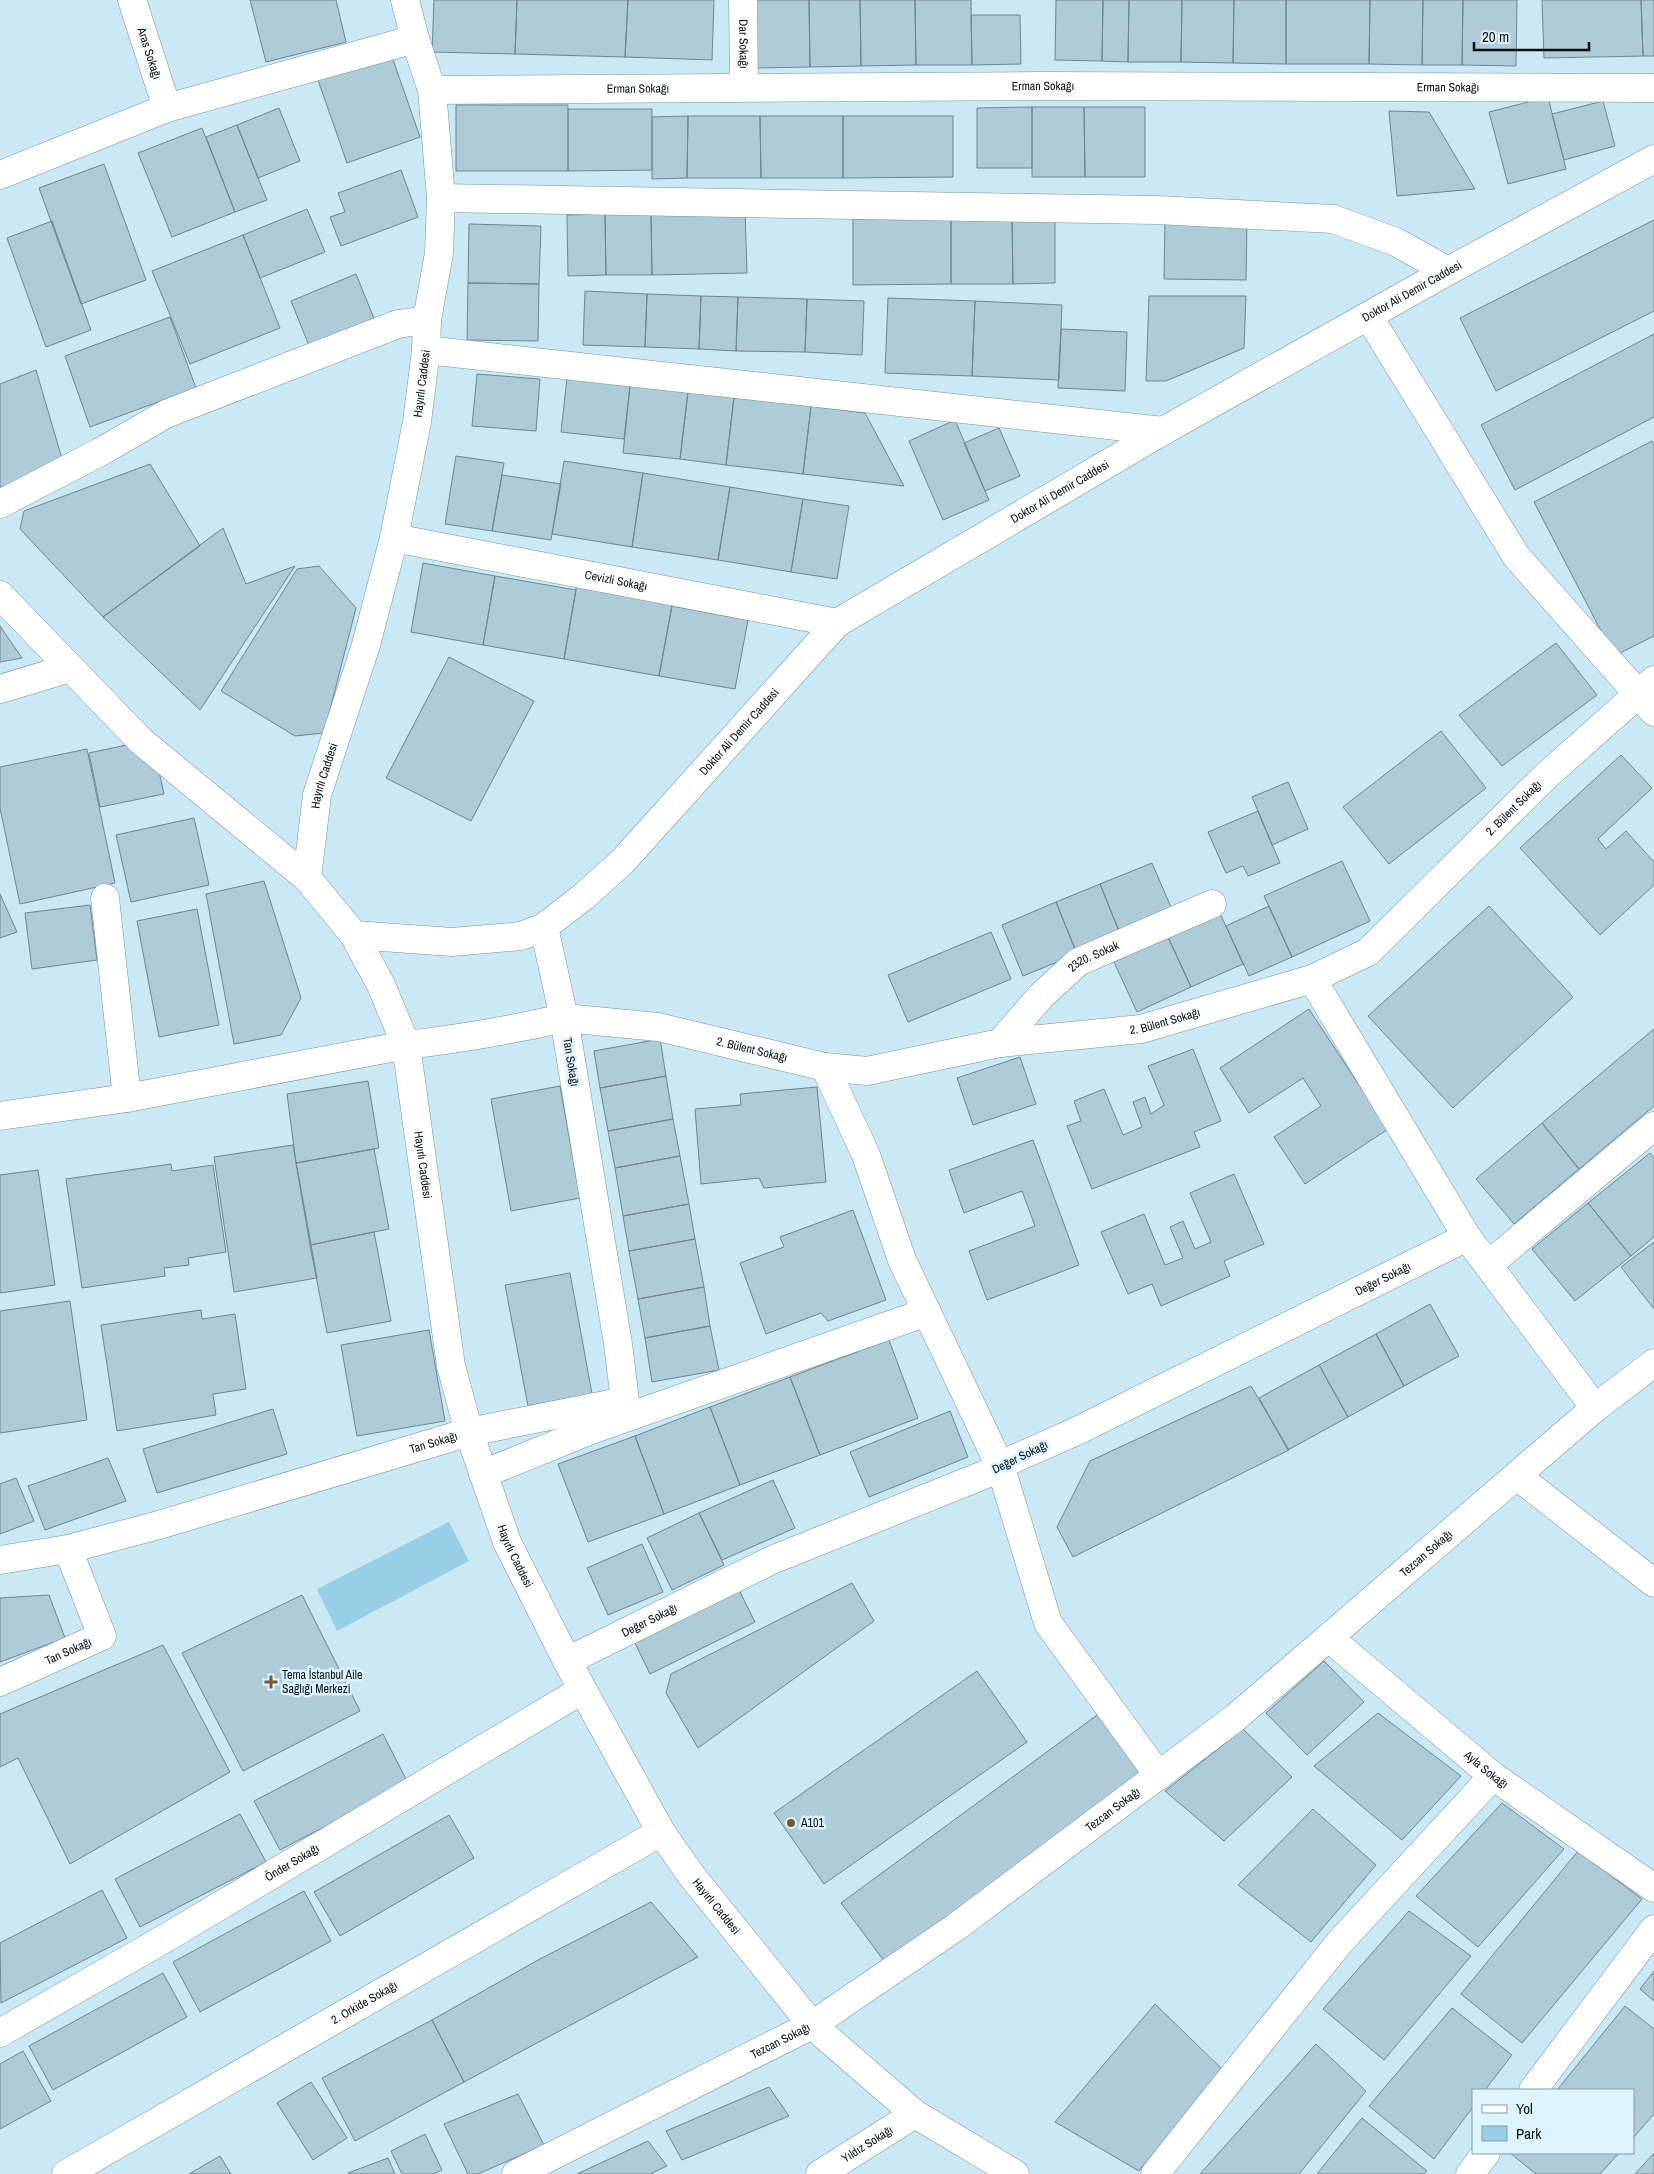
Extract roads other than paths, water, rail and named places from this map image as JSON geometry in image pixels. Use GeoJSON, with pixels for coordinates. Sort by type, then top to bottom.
{"type":"FeatureCollection","features":[{"type":"Feature","properties":{"kind":"street","name":"Aras Sokağı"},"geometry":{"type":"LineString","coordinates":[[132,0],[167,108]]}},
{"type":"Feature","properties":{"kind":"street","name":"Hayırlı Caddesi"},"geometry":{"type":"LineString","coordinates":[[405,0],[415,39],[432,90],[441,198],[439,253],[427,320],[426,350],[417,422],[394,538],[366,645],[317,795],[307,878],[354,935],[381,985],[406,1045],[451,1366],[469,1432],[507,1542],[582,1690],[661,1832],[691,1875],[812,2025],[915,2114],[1012,2173]]}},
{"type":"Feature","properties":{"kind":"street","name":"Dar Sokağı"},"geometry":{"type":"LineString","coordinates":[[743,0],[744,87]]}},
{"type":"Feature","properties":{"kind":"street"},"geometry":{"type":"LineString","coordinates":[[0,175],[167,108],[415,39]]}},
{"type":"Feature","properties":{"kind":"street","name":"Erman Sokağı"},"geometry":{"type":"LineString","coordinates":[[432,90],[744,87],[1654,88]]}},
{"type":"Feature","properties":{"kind":"street","name":"Doktor Ali Demir Caddesi"},"geometry":{"type":"LineString","coordinates":[[354,935],[460,941],[521,936],[544,927],[583,897],[622,862],[837,623],[1163,431],[1448,271],[1654,159]]}},
{"type":"Feature","properties":{"kind":"street"},"geometry":{"type":"LineString","coordinates":[[441,198],[1157,210],[1333,219],[1396,242],[1448,271]]}},
{"type":"Feature","properties":{"kind":"street"},"geometry":{"type":"LineString","coordinates":[[1368,317],[1516,556],[1648,695]]}},
{"type":"Feature","properties":{"kind":"street"},"geometry":{"type":"LineString","coordinates":[[0,504],[102,451],[166,414],[398,324],[427,320]]}},
{"type":"Feature","properties":{"kind":"street"},"geometry":{"type":"LineString","coordinates":[[426,350],[1163,431]]}},
{"type":"Feature","properties":{"kind":"street","name":"Cevizli Sokağı"},"geometry":{"type":"LineString","coordinates":[[394,538],[837,623]]}},
{"type":"Feature","properties":{"kind":"street"},"geometry":{"type":"LineString","coordinates":[[0,595],[141,741],[307,878]]}},
{"type":"Feature","properties":{"kind":"street"},"geometry":{"type":"LineString","coordinates":[[0,688],[70,668]]}},
{"type":"Feature","properties":{"kind":"street","name":"2. Bülent Sokağı"},"geometry":{"type":"LineString","coordinates":[[0,1116],[127,1098],[406,1045],[494,1033],[564,1018],[658,1027],[825,1067],[867,1071],[1000,1043],[1141,1029],[1312,978],[1368,952],[1547,775],[1648,695]]}},
{"type":"Feature","properties":{"kind":"street"},"geometry":{"type":"LineString","coordinates":[[105,898],[127,1098]]}},
{"type":"Feature","properties":{"kind":"street","name":"2320. Sokak"},"geometry":{"type":"LineString","coordinates":[[1000,1043],[1040,996],[1078,962],[1212,904]]}},
{"type":"Feature","properties":{"kind":"street"},"geometry":{"type":"LineString","coordinates":[[544,927],[564,1018]]}},
{"type":"Feature","properties":{"kind":"street"},"geometry":{"type":"LineString","coordinates":[[1312,978],[1467,1237],[1595,1408]]}},
{"type":"Feature","properties":{"kind":"street","name":"Tan Sokağı"},"geometry":{"type":"LineString","coordinates":[[0,1682],[102,1636],[68,1549],[159,1525],[469,1432],[625,1401],[616,1334],[564,1018]]}},
{"type":"Feature","properties":{"kind":"street"},"geometry":{"type":"LineString","coordinates":[[825,1067],[866,1155],[902,1260],[1001,1468],[1048,1623],[1159,1776]]}},
{"type":"Feature","properties":{"kind":"street"},"geometry":{"type":"LineString","coordinates":[[1488,1265],[1654,1126]]}},
{"type":"Feature","properties":{"kind":"street","name":"Değer Sokağı"},"geometry":{"type":"LineString","coordinates":[[567,1661],[772,1560],[1001,1468],[1007,1462],[1078,1430],[1467,1237]]}},
{"type":"Feature","properties":{"kind":"street"},"geometry":{"type":"LineString","coordinates":[[483,1474],[591,1430],[927,1312]]}},
{"type":"Feature","properties":{"kind":"street","name":"Tezcan Sokağı"},"geometry":{"type":"LineString","coordinates":[[516,2174],[812,2025],[956,1927],[1235,1718],[1595,1408],[1654,1363]]}},
{"type":"Feature","properties":{"kind":"street"},"geometry":{"type":"LineString","coordinates":[[1517,1476],[1654,1583]]}},
{"type":"Feature","properties":{"kind":"street"},"geometry":{"type":"LineString","coordinates":[[0,1560],[68,1549]]}},
{"type":"Feature","properties":{"kind":"street","name":"Ayla Sokağı"},"geometry":{"type":"LineString","coordinates":[[1329,1638],[1493,1776],[1654,1888]]}},
{"type":"Feature","properties":{"kind":"street","name":"Önder Sokağı"},"geometry":{"type":"LineString","coordinates":[[0,2033],[172,1934],[582,1690]]}},
{"type":"Feature","properties":{"kind":"street"},"geometry":{"type":"LineString","coordinates":[[1155,2174],[1339,1944],[1493,1776]]}},
{"type":"Feature","properties":{"kind":"street","name":"2. Orkide Sokağı"},"geometry":{"type":"LineString","coordinates":[[66,2174],[661,1832]]}},
{"type":"Feature","properties":{"kind":"street"},"geometry":{"type":"LineString","coordinates":[[1534,2089],[1654,1929]]}},
{"type":"Feature","properties":{"kind":"street","name":"Yıldız Sokağı"},"geometry":{"type":"LineString","coordinates":[[820,2174],[915,2114]]}},
{"type":"Feature","properties":{"kind":"street"},"geometry":{"type":"LineString","coordinates":[[1470,2174],[1485,2154]]}},
{"type":"Feature","properties":{"kind":"place","name":"Tema İstanbul Aile Sağlığı Merkezi"},"geometry":{"type":"Point","coordinates":[271,1682]}},
{"type":"Feature","properties":{"kind":"place","name":"A101"},"geometry":{"type":"Point","coordinates":[791,1823]}}]}
